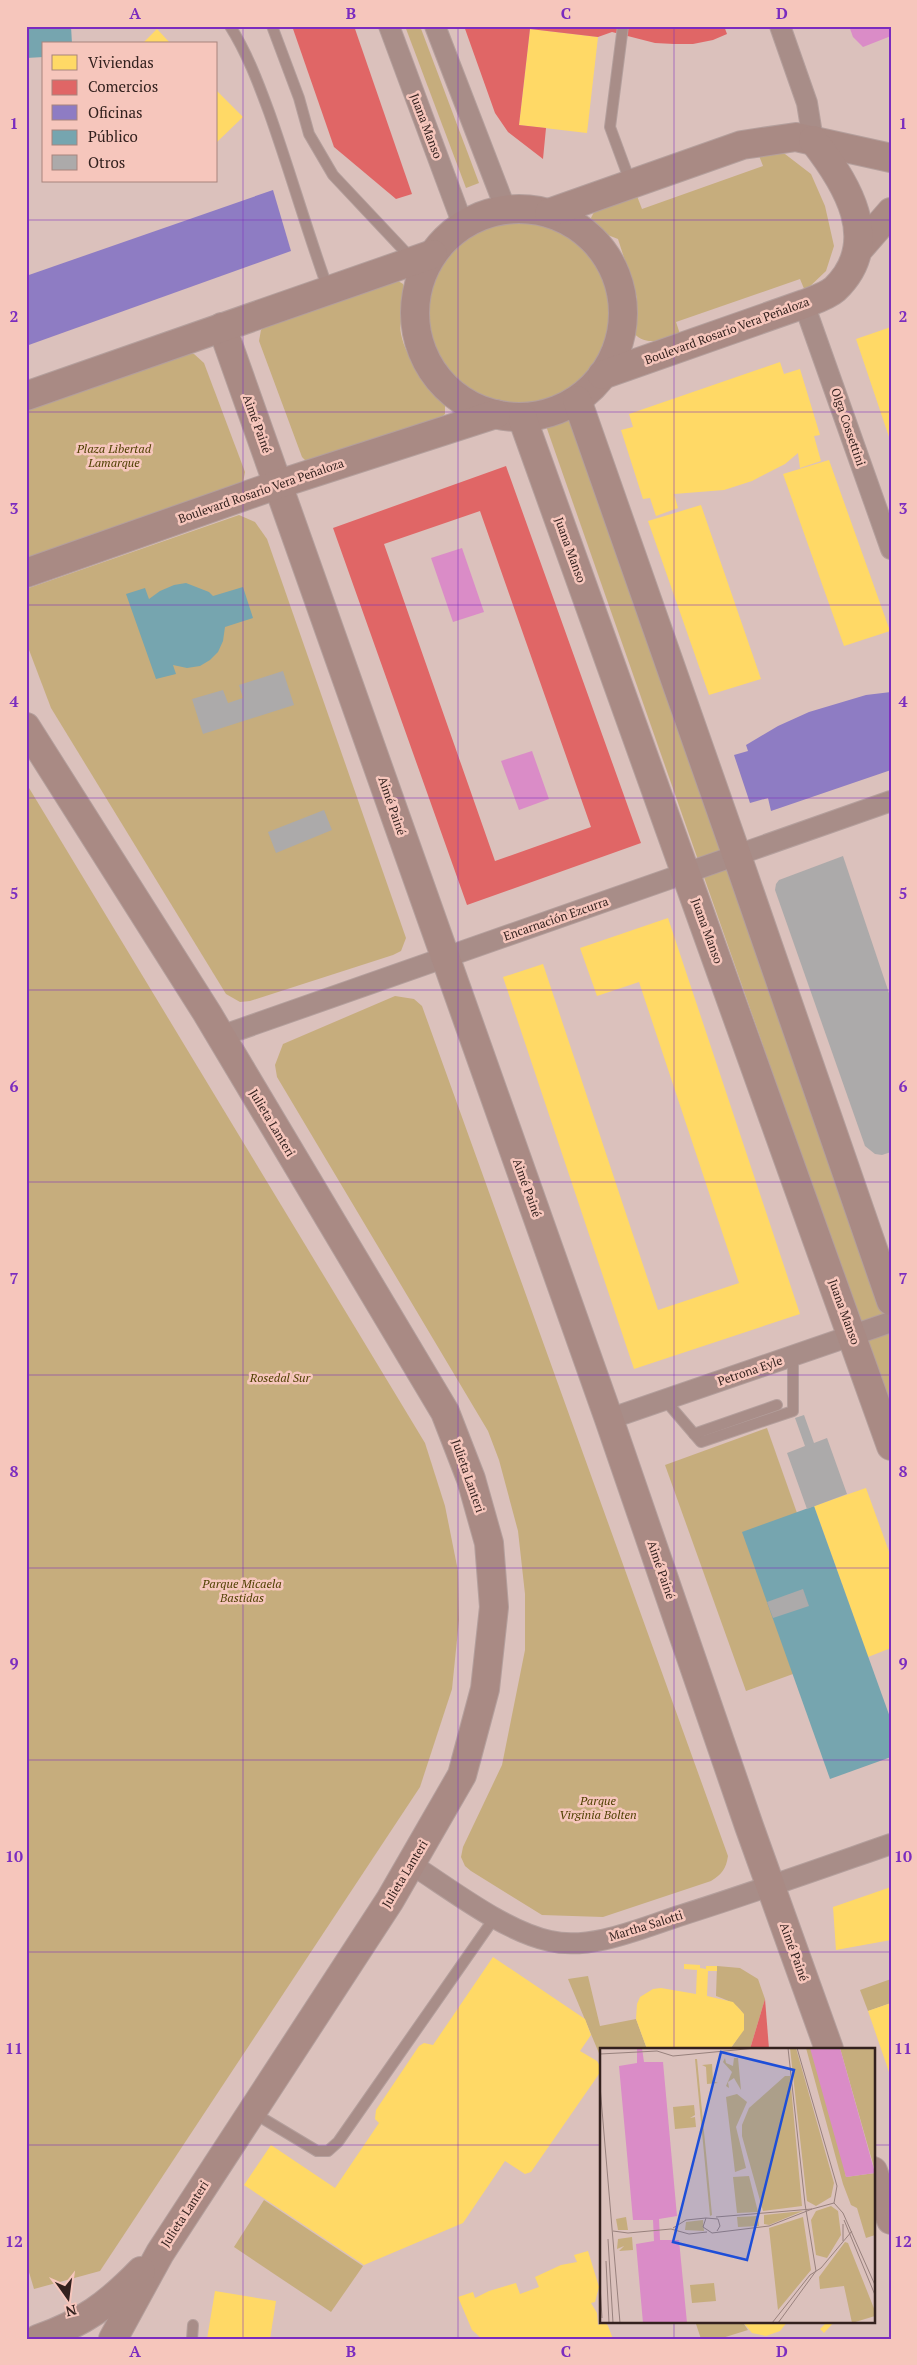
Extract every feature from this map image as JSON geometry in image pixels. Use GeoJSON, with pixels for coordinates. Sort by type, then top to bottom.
{"type":"FeatureCollection","features":[{"type":"Feature","properties":{"kind":"street","name":"Juana Manso"},"geometry":{"type":"LineString","coordinates":[[389,26],[463,225]]}},
{"type":"Feature","properties":{"kind":"street"},"geometry":{"type":"LineString","coordinates":[[435,26],[506,210]]}},
{"type":"Feature","properties":{"kind":"street"},"geometry":{"type":"LineString","coordinates":[[780,26],[807,103],[813,140],[834,167],[846,187],[856,219],[858,250]]}},
{"type":"Feature","properties":{"kind":"street"},"geometry":{"type":"LineString","coordinates":[[550,213],[742,145],[783,138],[813,140],[891,158]]}},
{"type":"Feature","properties":{"kind":"street"},"geometry":{"type":"LineString","coordinates":[[26,396],[424,257],[463,225],[491,212],[506,210],[521,209],[550,213],[563,218],[589,236],[610,261],[622,295],[621,334],[616,352],[602,375],[576,400],[550,412],[509,415],[479,409],[449,390],[437,377],[421,348],[416,328],[417,291],[424,257]]}},
{"type":"Feature","properties":{"kind":"street"},"geometry":{"type":"LineString","coordinates":[[858,250],[891,212]]}},
{"type":"Feature","properties":{"kind":"street","name":"Boulevard Rosario Vera Peñaloza"},"geometry":{"type":"LineString","coordinates":[[602,375],[804,304],[834,290],[852,268],[858,250]]}},
{"type":"Feature","properties":{"kind":"street","name":"Olga Cossettini"},"geometry":{"type":"LineString","coordinates":[[804,304],[891,549]]}},
{"type":"Feature","properties":{"kind":"street","name":"Aimé Painé"},"geometry":{"type":"LineString","coordinates":[[222,327],[609,1419],[829,2048]]}},
{"type":"Feature","properties":{"kind":"street"},"geometry":{"type":"LineString","coordinates":[[576,400],[891,1301]]}},
{"type":"Feature","properties":{"kind":"street","name":"Juana Manso"},"geometry":{"type":"LineString","coordinates":[[509,415],[687,874],[891,1446]]}},
{"type":"Feature","properties":{"kind":"street","name":"Boulevard Rosario Vera Peñaloza"},"geometry":{"type":"LineString","coordinates":[[26,573],[279,484],[509,415]]}},
{"type":"Feature","properties":{"kind":"street","name":"Julieta Lanteri"},"geometry":{"type":"LineString","coordinates":[[26,727],[221,1036],[445,1412],[471,1478],[489,1543],[494,1607],[485,1689],[462,1775],[411,1864],[160,2252],[113,2339]]}},
{"type":"Feature","properties":{"kind":"street","name":"Encarnación Ezcurra"},"geometry":{"type":"LineString","coordinates":[[221,1036],[891,801]]}},
{"type":"Feature","properties":{"kind":"street","name":"Petrona Eyle"},"geometry":{"type":"LineString","coordinates":[[609,1419],[891,1322]]}},
{"type":"Feature","properties":{"kind":"street","name":"Martha Salotti"},"geometry":{"type":"LineString","coordinates":[[411,1864],[495,1917],[537,1938],[552,1942],[579,1943],[606,1938],[771,1886],[891,1844]]}},
{"type":"Feature","properties":{"kind":"street"},"geometry":{"type":"LineString","coordinates":[[874,2174],[891,2220]]}},
{"type":"Feature","properties":{"kind":"street","name":"Julieta Lanteri"},"geometry":{"type":"LineString","coordinates":[[38,2339],[69,2328],[94,2313],[122,2290],[160,2252]]}},
{"type":"Feature","properties":{"kind":"street"},"geometry":{"type":"LineString","coordinates":[[26,2321],[32,2339]]}},
{"type":"Feature","properties":{"kind":"lane"},"geometry":{"type":"LineString","coordinates":[[230,26],[245,49],[257,80],[281,145],[328,290]]}},
{"type":"Feature","properties":{"kind":"lane"},"geometry":{"type":"LineString","coordinates":[[272,26],[299,98],[310,134],[333,175],[424,257]]}},
{"type":"Feature","properties":{"kind":"lane"},"geometry":{"type":"LineString","coordinates":[[623,26],[610,127],[631,184]]}},
{"type":"Feature","properties":{"kind":"lane"},"geometry":{"type":"LineString","coordinates":[[665,1400],[701,1442],[793,1411],[793,1356]]}},
{"type":"Feature","properties":{"kind":"lane"},"geometry":{"type":"LineString","coordinates":[[694,1434],[777,1405]]}},
{"type":"Feature","properties":{"kind":"lane"},"geometry":{"type":"LineString","coordinates":[[252,2112],[317,2151],[328,2151],[338,2142],[495,1917]]}},
{"type":"Feature","properties":{"kind":"lane"},"geometry":{"type":"LineString","coordinates":[[192,2339],[193,2325]]}},
{"type":"Feature","properties":{"kind":"green space"},"geometry":{"type":"Polygon","coordinates":[[[405,26],[420,26],[479,183],[466,188],[405,26]]]}},
{"type":"Feature","properties":{"kind":"green space"},"geometry":{"type":"Polygon","coordinates":[[[758,153],[785,154],[811,174],[825,206],[834,246],[826,271],[805,291],[800,279],[676,322],[680,334],[654,341],[648,341],[636,336],[631,330],[637,298],[618,239],[595,230],[591,218],[595,210],[637,196],[642,209],[763,166],[758,153]]]}},
{"type":"Feature","properties":{"kind":"green space"},"geometry":{"type":"Polygon","coordinates":[[[508,220],[526,220],[553,227],[583,247],[603,277],[610,304],[610,322],[603,349],[583,379],[553,399],[526,406],[508,406],[490,402],[473,395],[458,385],[445,372],[435,357],[428,340],[424,322],[424,304],[428,286],[435,269],[445,254],[458,241],[473,231],[490,224],[508,220]]]}},
{"type":"Feature","properties":{"kind":"green space"},"geometry":{"type":"Polygon","coordinates":[[[395,279],[403,284],[405,290],[405,303],[401,321],[401,334],[404,344],[419,372],[445,405],[445,414],[437,421],[308,463],[302,457],[259,341],[261,330],[269,324],[395,279]]]}},
{"type":"Feature","properties":{"kind":"green space","name":"Plaza Libertad Lamarque"},"geometry":{"type":"Polygon","coordinates":[[[181,353],[194,354],[204,363],[245,472],[243,483],[26,567],[26,408],[181,353]]]}},
{"type":"Feature","properties":{"kind":"green space"},"geometry":{"type":"Polygon","coordinates":[[[571,414],[891,1327],[891,1411],[545,423],[571,414]]]}},
{"type":"Feature","properties":{"kind":"green space"},"geometry":{"type":"Polygon","coordinates":[[[239,515],[255,522],[267,539],[406,938],[401,951],[393,955],[250,1001],[240,1002],[226,994],[51,708],[26,642],[26,589],[239,515]]]}},
{"type":"Feature","properties":{"kind":"green space","name":"Parque Micaela Bastidas"},"geometry":{"type":"Polygon","coordinates":[[[26,783],[425,1443],[445,1506],[458,1571],[459,1620],[452,1689],[420,1787],[100,2271],[34,2289],[26,2262],[26,783]]]}},
{"type":"Feature","properties":{"kind":"green space","name":"Parque Virginia Bolten"},"geometry":{"type":"Polygon","coordinates":[[[395,996],[414,999],[422,1006],[728,1856],[723,1871],[711,1881],[603,1917],[542,1915],[471,1871],[465,1866],[461,1857],[463,1847],[502,1765],[525,1650],[525,1594],[518,1531],[499,1460],[488,1431],[277,1077],[275,1065],[283,1044],[395,996]]]}},
{"type":"Feature","properties":{"kind":"green space"},"geometry":{"type":"Polygon","coordinates":[[[767,1428],[797,1513],[793,1674],[746,1691],[665,1465],[767,1428]]]}},
{"type":"Feature","properties":{"kind":"green space"},"geometry":{"type":"Polygon","coordinates":[[[717,1966],[740,1968],[758,1979],[765,1999],[750,2048],[731,2048],[741,2031],[744,2016],[735,2005],[716,1996],[717,1966]]]}},
{"type":"Feature","properties":{"kind":"green space"},"geometry":{"type":"Polygon","coordinates":[[[588,1976],[600,2026],[636,2019],[647,2048],[600,2048],[600,2056],[568,1979],[588,1976]]]}},
{"type":"Feature","properties":{"kind":"green space"},"geometry":{"type":"Polygon","coordinates":[[[891,1979],[891,2003],[868,2011],[860,1990],[891,1979]]]}},
{"type":"Feature","properties":{"kind":"green space"},"geometry":{"type":"Polygon","coordinates":[[[264,2200],[363,2266],[331,2312],[234,2247],[264,2200]]]}},
{"type":"Feature","properties":{"kind":"green space"},"geometry":{"type":"Polygon","coordinates":[[[695,2322],[743,2322],[748,2330],[719,2339],[701,2339],[695,2322]]]}},
{"type":"Feature","properties":{"kind":"shaded area"},"geometry":{"type":"Polygon","coordinates":[[[849,26],[891,26],[891,36],[863,47],[853,37],[849,26]]]}},
{"type":"Feature","properties":{"kind":"shaded area"},"geometry":{"type":"Polygon","coordinates":[[[462,548],[484,612],[453,622],[431,558],[462,548]]]}},
{"type":"Feature","properties":{"kind":"shaded area"},"geometry":{"type":"Polygon","coordinates":[[[532,751],[549,799],[519,810],[501,761],[532,751]]]}},
{"type":"Feature","properties":{"kind":"building: Viviendas"},"geometry":{"type":"Polygon","coordinates":[[[157,29],[169,42],[144,42],[157,29]]]}},
{"type":"Feature","properties":{"kind":"building: Viviendas"},"geometry":{"type":"Polygon","coordinates":[[[530,29],[598,37],[587,133],[519,125],[530,29]]]}},
{"type":"Feature","properties":{"kind":"building: Viviendas"},"geometry":{"type":"Polygon","coordinates":[[[218,92],[243,117],[218,141],[218,92]]]}},
{"type":"Feature","properties":{"kind":"building: Viviendas"},"geometry":{"type":"Polygon","coordinates":[[[891,327],[891,440],[890,440],[856,339],[891,327]]]}},
{"type":"Feature","properties":{"kind":"building: Viviendas"},"geometry":{"type":"Polygon","coordinates":[[[780,362],[784,374],[800,369],[820,435],[814,436],[821,461],[800,468],[798,453],[785,464],[752,481],[724,490],[674,494],[678,508],[656,516],[650,498],[643,499],[621,430],[633,427],[629,414],[780,362]]]}},
{"type":"Feature","properties":{"kind":"building: Viviendas"},"geometry":{"type":"Polygon","coordinates":[[[829,460],[890,631],[844,646],[783,474],[829,460]]]}},
{"type":"Feature","properties":{"kind":"building: Viviendas"},"geometry":{"type":"Polygon","coordinates":[[[701,505],[761,679],[709,695],[648,521],[701,505]]]}},
{"type":"Feature","properties":{"kind":"building: Viviendas"},"geometry":{"type":"Polygon","coordinates":[[[668,918],[800,1314],[634,1369],[503,977],[543,964],[658,1310],[739,1283],[639,982],[597,996],[580,948],[668,918]]]}},
{"type":"Feature","properties":{"kind":"building: Viviendas"},"geometry":{"type":"Polygon","coordinates":[[[866,1488],[891,1557],[891,1648],[868,1657],[814,1506],[866,1488]]]}},
{"type":"Feature","properties":{"kind":"building: Viviendas"},"geometry":{"type":"Polygon","coordinates":[[[891,1887],[891,1940],[836,1950],[833,1907],[891,1887]]]}},
{"type":"Feature","properties":{"kind":"building: Viviendas"},"geometry":{"type":"Polygon","coordinates":[[[493,1957],[585,2019],[591,2035],[580,2051],[597,2061],[600,2071],[531,2172],[525,2174],[505,2161],[463,2223],[364,2265],[244,2185],[271,2145],[335,2188],[379,2123],[375,2119],[376,2110],[419,2046],[424,2043],[433,2045],[493,1957]]]}},
{"type":"Feature","properties":{"kind":"building: Viviendas"},"geometry":{"type":"Polygon","coordinates":[[[684,1964],[700,1965],[700,1968],[706,1969],[706,1966],[717,1966],[717,1971],[708,1971],[707,1996],[733,2002],[744,2014],[744,2030],[731,2048],[647,2048],[636,2019],[637,2004],[640,1997],[653,1989],[661,1988],[696,1994],[697,1970],[684,1969],[684,1964]]]}},
{"type":"Feature","properties":{"kind":"building: Viviendas"},"geometry":{"type":"Polygon","coordinates":[[[891,2003],[891,2075],[890,2075],[868,2011],[891,2003]]]}},
{"type":"Feature","properties":{"kind":"building: Viviendas"},"geometry":{"type":"Polygon","coordinates":[[[588,2251],[599,2287],[595,2302],[591,2303],[597,2313],[598,2325],[605,2322],[613,2339],[482,2339],[472,2330],[458,2297],[473,2292],[475,2298],[489,2291],[516,2283],[520,2294],[539,2287],[535,2277],[561,2265],[577,2262],[574,2255],[588,2251]]]}},
{"type":"Feature","properties":{"kind":"building: Viviendas"},"geometry":{"type":"Polygon","coordinates":[[[215,2291],[276,2301],[270,2339],[207,2339],[215,2291]]]}},
{"type":"Feature","properties":{"kind":"building: Viviendas"},"geometry":{"type":"Polygon","coordinates":[[[743,2322],[787,2322],[780,2331],[766,2336],[752,2333],[743,2322]]]}},
{"type":"Feature","properties":{"kind":"building: Viviendas"},"geometry":{"type":"Polygon","coordinates":[[[827,2322],[834,2322],[824,2333],[820,2329],[827,2322]]]}},
{"type":"Feature","properties":{"kind":"building: Comercios"},"geometry":{"type":"Polygon","coordinates":[[[292,26],[354,26],[412,194],[396,199],[334,147],[292,26]]]}},
{"type":"Feature","properties":{"kind":"building: Comercios"},"geometry":{"type":"Polygon","coordinates":[[[464,26],[724,26],[727,34],[713,40],[693,44],[674,44],[655,43],[612,32],[598,37],[530,29],[519,125],[546,128],[543,159],[508,132],[495,113],[464,26]]]}},
{"type":"Feature","properties":{"kind":"building: Comercios"},"geometry":{"type":"Polygon","coordinates":[[[506,466],[641,843],[467,905],[333,528],[506,466]],[[480,511],[384,544],[495,861],[591,827],[480,511]]]}},
{"type":"Feature","properties":{"kind":"building: Comercios"},"geometry":{"type":"Polygon","coordinates":[[[765,1999],[769,2048],[750,2048],[765,1999]]]}},
{"type":"Feature","properties":{"kind":"building: Oficinas"},"geometry":{"type":"Polygon","coordinates":[[[273,190],[291,251],[26,346],[26,276],[273,190]]]}},
{"type":"Feature","properties":{"kind":"building: Oficinas"},"geometry":{"type":"Polygon","coordinates":[[[891,692],[891,770],[771,811],[768,798],[750,803],[734,755],[748,751],[746,745],[778,726],[809,712],[866,695],[891,692]]]}},
{"type":"Feature","properties":{"kind":"building: Público"},"geometry":{"type":"Polygon","coordinates":[[[26,26],[71,26],[72,42],[42,42],[42,57],[26,58],[26,26]]]}},
{"type":"Feature","properties":{"kind":"building: Público"},"geometry":{"type":"Polygon","coordinates":[[[186,583],[209,592],[213,596],[243,587],[253,618],[225,627],[223,641],[218,652],[210,660],[200,666],[187,668],[173,665],[176,674],[156,679],[126,594],[145,588],[149,599],[160,591],[174,585],[186,583]]]}},
{"type":"Feature","properties":{"kind":"building: Público"},"geometry":{"type":"Polygon","coordinates":[[[814,1506],[891,1720],[891,1757],[830,1779],[742,1532],[814,1506]]]}},
{"type":"Feature","properties":{"kind":"building: Otros"},"geometry":{"type":"Polygon","coordinates":[[[283,671],[294,705],[203,734],[192,699],[223,690],[228,703],[243,698],[239,685],[283,671]]]}},
{"type":"Feature","properties":{"kind":"building: Otros"},"geometry":{"type":"Polygon","coordinates":[[[324,810],[332,830],[276,853],[268,832],[324,810]]]}},
{"type":"Feature","properties":{"kind":"building: Otros"},"geometry":{"type":"Polygon","coordinates":[[[843,856],[891,999],[891,1152],[882,1155],[875,1154],[865,1146],[775,890],[779,880],[843,856]]]}},
{"type":"Feature","properties":{"kind":"building: Otros"},"geometry":{"type":"Polygon","coordinates":[[[804,1415],[814,1443],[827,1438],[847,1494],[807,1509],[787,1453],[805,1446],[795,1418],[804,1415]]]}},
{"type":"Feature","properties":{"kind":"building: Otros"},"geometry":{"type":"Polygon","coordinates":[[[803,1589],[809,1606],[773,1618],[767,1602],[803,1589]]]}},
{"type":"Feature","properties":{"kind":"park label","name":"Rosedal Sur"},"geometry":{"type":"Point","coordinates":[280,1378]}}]}
